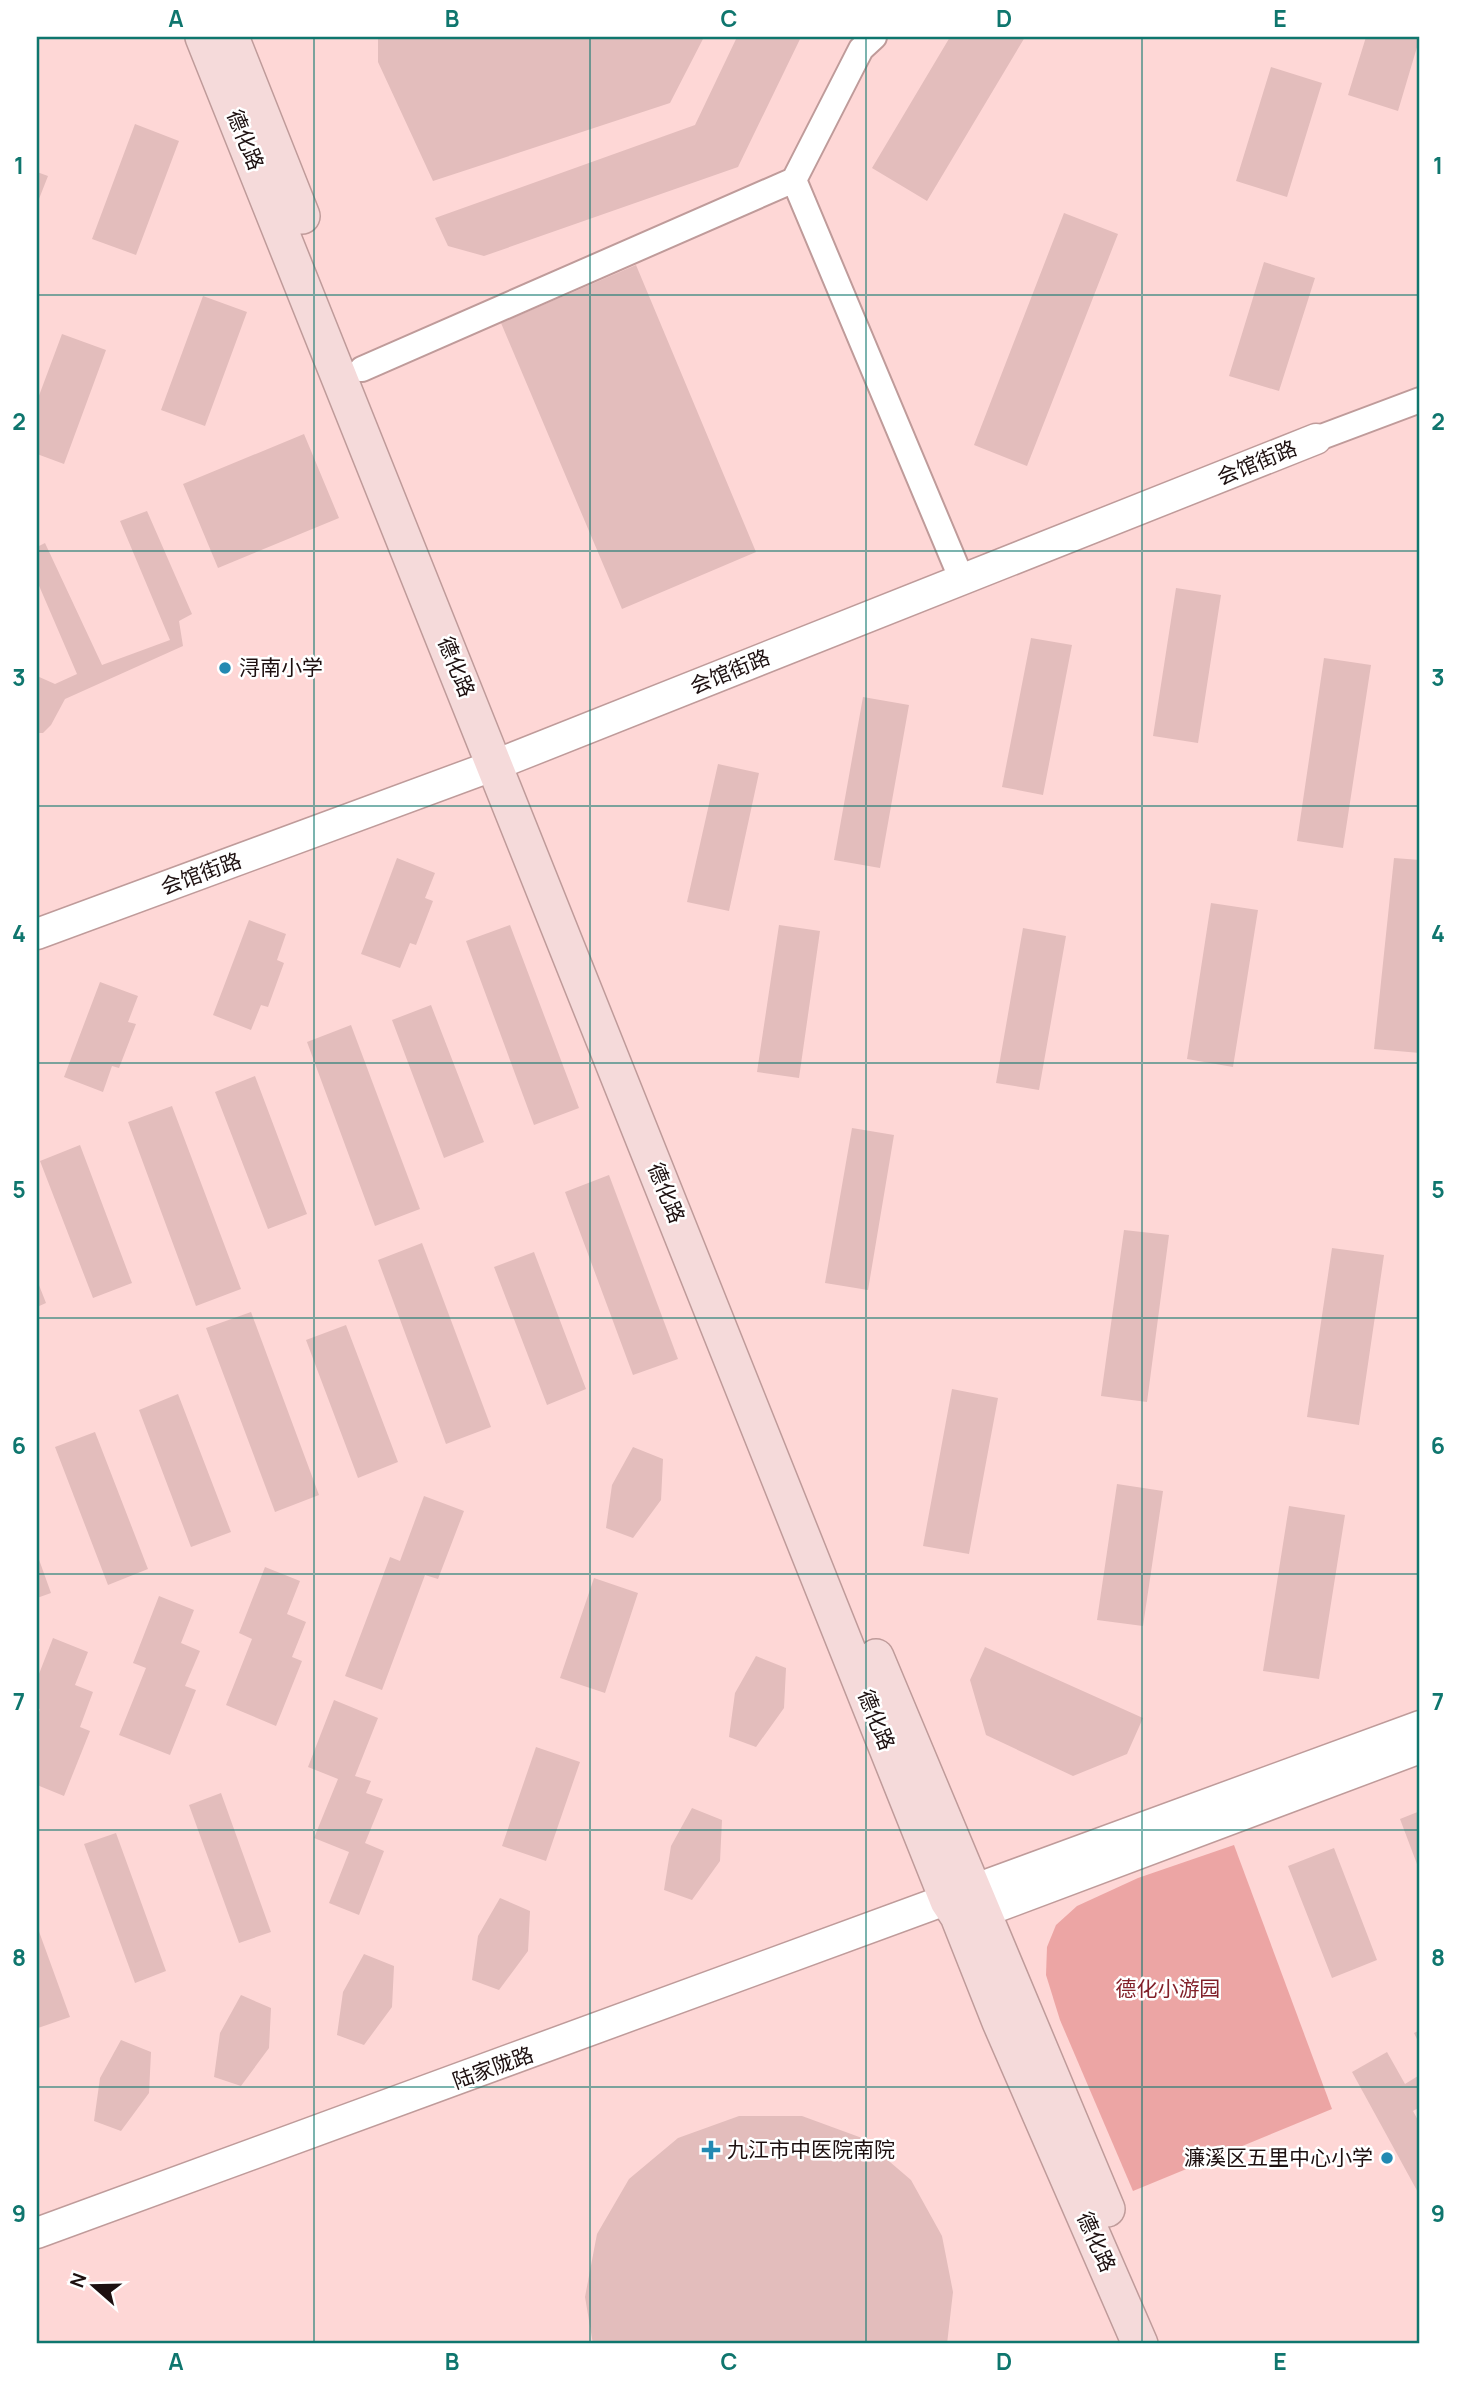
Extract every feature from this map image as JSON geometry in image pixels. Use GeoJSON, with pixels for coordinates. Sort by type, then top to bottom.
{"type":"FeatureCollection","features":[{"type":"Feature","properties":{"kind":"main road","name":"德化路"},"geometry":{"type":"LineString","coordinates":[[203,37],[505,761],[966,1905],[1164,2344]]}},
{"type":"Feature","properties":{"kind":"main road","name":"德化路"},"geometry":{"type":"LineString","coordinates":[[231,37],[362,369],[505,761]]}},
{"type":"Feature","properties":{"kind":"main road","name":"德化路"},"geometry":{"type":"LineString","coordinates":[[966,1905],[1000,2022],[1140,2344]]}},
{"type":"Feature","properties":{"kind":"street"},"geometry":{"type":"LineString","coordinates":[[362,369],[794,180],[861,41]]}},
{"type":"Feature","properties":{"kind":"street"},"geometry":{"type":"LineString","coordinates":[[794,180],[962,580]]}},
{"type":"Feature","properties":{"kind":"street","name":"会馆街路"},"geometry":{"type":"LineString","coordinates":[[37,934],[505,761],[1420,400]]}},
{"type":"Feature","properties":{"kind":"street"},"geometry":{"type":"LineString","coordinates":[[966,1905],[1420,1726]]}},
{"type":"Feature","properties":{"kind":"street"},"geometry":{"type":"LineString","coordinates":[[966,1905],[1420,1748]]}},
{"type":"Feature","properties":{"kind":"street","name":"陆家陇路"},"geometry":{"type":"LineString","coordinates":[[37,2233],[966,1905]]}},
{"type":"Feature","properties":{"kind":"green space","name":"德化小游园"},"geometry":{"type":"Polygon","coordinates":[[[1234,1845],[1332,2109],[1133,2191],[1060,2020],[1046,1975],[1047,1947],[1056,1925],[1077,1906],[1138,1878],[1234,1845]]]}},
{"type":"Feature","properties":{"kind":"building"},"geometry":{"type":"Polygon","coordinates":[[[378,37],[704,37],[670,103],[433,181],[378,62],[378,37]]]}},
{"type":"Feature","properties":{"kind":"building"},"geometry":{"type":"Polygon","coordinates":[[[737,37],[801,37],[738,167],[484,256],[448,246],[435,218],[695,125],[737,37]]]}},
{"type":"Feature","properties":{"kind":"building"},"geometry":{"type":"Polygon","coordinates":[[[950,37],[1025,37],[927,201],[872,168],[950,37]]]}},
{"type":"Feature","properties":{"kind":"building"},"geometry":{"type":"Polygon","coordinates":[[[1366,37],[1420,37],[1398,111],[1348,95],[1366,37]]]}},
{"type":"Feature","properties":{"kind":"building"},"geometry":{"type":"Polygon","coordinates":[[[1271,67],[1322,83],[1287,197],[1236,181],[1271,67]]]}},
{"type":"Feature","properties":{"kind":"building"},"geometry":{"type":"Polygon","coordinates":[[[135,124],[179,141],[136,255],[92,239],[135,124]]]}},
{"type":"Feature","properties":{"kind":"building"},"geometry":{"type":"Polygon","coordinates":[[[37,172],[48,176],[37,204],[37,172]]]}},
{"type":"Feature","properties":{"kind":"building"},"geometry":{"type":"Polygon","coordinates":[[[1064,213],[1118,234],[1027,466],[974,445],[1064,213]]]}},
{"type":"Feature","properties":{"kind":"building"},"geometry":{"type":"Polygon","coordinates":[[[1264,262],[1315,278],[1279,391],[1229,376],[1264,262]]]}},
{"type":"Feature","properties":{"kind":"building"},"geometry":{"type":"Polygon","coordinates":[[[636,265],[756,552],[622,609],[501,323],[636,265]]]}},
{"type":"Feature","properties":{"kind":"building"},"geometry":{"type":"Polygon","coordinates":[[[203,296],[247,312],[205,426],[161,410],[203,296]]]}},
{"type":"Feature","properties":{"kind":"building"},"geometry":{"type":"Polygon","coordinates":[[[62,334],[106,350],[64,464],[37,454],[37,401],[62,334]]]}},
{"type":"Feature","properties":{"kind":"building"},"geometry":{"type":"Polygon","coordinates":[[[304,434],[339,518],[218,568],[183,484],[304,434]]]}},
{"type":"Feature","properties":{"kind":"building"},"geometry":{"type":"Polygon","coordinates":[[[147,511],[192,614],[179,621],[183,646],[65,699],[51,725],[43,733],[37,733],[37,676],[55,684],[77,674],[37,581],[37,547],[45,543],[102,665],[170,640],[120,521],[147,511]]]}},
{"type":"Feature","properties":{"kind":"building"},"geometry":{"type":"Polygon","coordinates":[[[1176,588],[1221,595],[1198,743],[1153,736],[1176,588]]]}},
{"type":"Feature","properties":{"kind":"building"},"geometry":{"type":"Polygon","coordinates":[[[1031,638],[1072,645],[1043,795],[1002,787],[1031,638]]]}},
{"type":"Feature","properties":{"kind":"building"},"geometry":{"type":"Polygon","coordinates":[[[1324,658],[1371,665],[1343,848],[1297,841],[1324,658]]]}},
{"type":"Feature","properties":{"kind":"building"},"geometry":{"type":"Polygon","coordinates":[[[863,697],[909,705],[880,868],[834,860],[863,697]]]}},
{"type":"Feature","properties":{"kind":"building"},"geometry":{"type":"Polygon","coordinates":[[[718,764],[759,773],[729,911],[687,902],[718,764]]]}},
{"type":"Feature","properties":{"kind":"building"},"geometry":{"type":"Polygon","coordinates":[[[397,858],[435,873],[425,898],[433,901],[416,945],[410,943],[400,968],[361,954],[397,858]]]}},
{"type":"Feature","properties":{"kind":"building"},"geometry":{"type":"Polygon","coordinates":[[[1394,858],[1420,860],[1420,1053],[1374,1049],[1394,858]]]}},
{"type":"Feature","properties":{"kind":"building"},"geometry":{"type":"Polygon","coordinates":[[[1211,903],[1258,910],[1233,1067],[1187,1059],[1211,903]]]}},
{"type":"Feature","properties":{"kind":"building"},"geometry":{"type":"Polygon","coordinates":[[[249,920],[286,934],[277,960],[284,963],[268,1007],[261,1005],[251,1030],[213,1015],[249,920]]]}},
{"type":"Feature","properties":{"kind":"building"},"geometry":{"type":"Polygon","coordinates":[[[510,925],[579,1108],[534,1125],[466,941],[510,925]]]}},
{"type":"Feature","properties":{"kind":"building"},"geometry":{"type":"Polygon","coordinates":[[[779,925],[820,931],[799,1078],[757,1072],[779,925]]]}},
{"type":"Feature","properties":{"kind":"building"},"geometry":{"type":"Polygon","coordinates":[[[1023,928],[1066,936],[1039,1090],[996,1083],[1023,928]]]}},
{"type":"Feature","properties":{"kind":"building"},"geometry":{"type":"Polygon","coordinates":[[[100,982],[138,996],[128,1022],[136,1024],[119,1068],[112,1066],[103,1092],[64,1077],[100,982]]]}},
{"type":"Feature","properties":{"kind":"building"},"geometry":{"type":"Polygon","coordinates":[[[431,1005],[484,1142],[444,1158],[392,1020],[431,1005]]]}},
{"type":"Feature","properties":{"kind":"building"},"geometry":{"type":"Polygon","coordinates":[[[351,1025],[420,1209],[375,1226],[307,1042],[351,1025]]]}},
{"type":"Feature","properties":{"kind":"building"},"geometry":{"type":"Polygon","coordinates":[[[255,1076],[307,1214],[268,1229],[215,1092],[255,1076]]]}},
{"type":"Feature","properties":{"kind":"building"},"geometry":{"type":"Polygon","coordinates":[[[172,1106],[241,1289],[196,1306],[128,1122],[172,1106]]]}},
{"type":"Feature","properties":{"kind":"building"},"geometry":{"type":"Polygon","coordinates":[[[852,1128],[894,1135],[868,1290],[825,1283],[852,1128]]]}},
{"type":"Feature","properties":{"kind":"building"},"geometry":{"type":"Polygon","coordinates":[[[80,1145],[132,1283],[93,1298],[40,1161],[80,1145]]]}},
{"type":"Feature","properties":{"kind":"building"},"geometry":{"type":"Polygon","coordinates":[[[609,1175],[678,1359],[633,1375],[565,1192],[609,1175]]]}},
{"type":"Feature","properties":{"kind":"building"},"geometry":{"type":"Polygon","coordinates":[[[1124,1230],[1169,1235],[1147,1402],[1101,1396],[1124,1230]]]}},
{"type":"Feature","properties":{"kind":"building"},"geometry":{"type":"Polygon","coordinates":[[[422,1243],[491,1427],[446,1444],[378,1260],[422,1243]]]}},
{"type":"Feature","properties":{"kind":"building"},"geometry":{"type":"Polygon","coordinates":[[[1332,1248],[1384,1255],[1359,1425],[1307,1417],[1332,1248]]]}},
{"type":"Feature","properties":{"kind":"building"},"geometry":{"type":"Polygon","coordinates":[[[534,1252],[586,1389],[547,1405],[494,1267],[534,1252]]]}},
{"type":"Feature","properties":{"kind":"building"},"geometry":{"type":"Polygon","coordinates":[[[37,1280],[46,1303],[37,1307],[37,1280]]]}},
{"type":"Feature","properties":{"kind":"building"},"geometry":{"type":"Polygon","coordinates":[[[251,1312],[319,1495],[275,1512],[206,1328],[251,1312]]]}},
{"type":"Feature","properties":{"kind":"building"},"geometry":{"type":"Polygon","coordinates":[[[346,1325],[398,1462],[358,1478],[306,1340],[346,1325]]]}},
{"type":"Feature","properties":{"kind":"building"},"geometry":{"type":"Polygon","coordinates":[[[952,1389],[998,1398],[969,1554],[923,1546],[952,1389]]]}},
{"type":"Feature","properties":{"kind":"building"},"geometry":{"type":"Polygon","coordinates":[[[178,1394],[231,1532],[191,1547],[139,1410],[178,1394]]]}},
{"type":"Feature","properties":{"kind":"building"},"geometry":{"type":"Polygon","coordinates":[[[95,1432],[148,1569],[108,1585],[55,1447],[95,1432]]]}},
{"type":"Feature","properties":{"kind":"building"},"geometry":{"type":"Polygon","coordinates":[[[633,1447],[663,1459],[661,1500],[633,1538],[606,1528],[612,1485],[633,1447]]]}},
{"type":"Feature","properties":{"kind":"building"},"geometry":{"type":"Polygon","coordinates":[[[1117,1484],[1163,1491],[1143,1626],[1097,1620],[1117,1484]]]}},
{"type":"Feature","properties":{"kind":"building"},"geometry":{"type":"Polygon","coordinates":[[[424,1496],[464,1511],[438,1579],[425,1575],[382,1690],[345,1676],[390,1557],[400,1561],[424,1496]]]}},
{"type":"Feature","properties":{"kind":"building"},"geometry":{"type":"Polygon","coordinates":[[[1289,1506],[1345,1515],[1319,1679],[1263,1671],[1289,1506]]]}},
{"type":"Feature","properties":{"kind":"building"},"geometry":{"type":"Polygon","coordinates":[[[37,1554],[51,1593],[37,1598],[37,1554]]]}},
{"type":"Feature","properties":{"kind":"building"},"geometry":{"type":"Polygon","coordinates":[[[265,1567],[300,1581],[287,1614],[306,1622],[292,1657],[302,1661],[276,1726],[226,1705],[252,1639],[239,1633],[265,1567]]]}},
{"type":"Feature","properties":{"kind":"building"},"geometry":{"type":"Polygon","coordinates":[[[594,1578],[638,1593],[605,1693],[560,1678],[594,1578]]]}},
{"type":"Feature","properties":{"kind":"building"},"geometry":{"type":"Polygon","coordinates":[[[159,1596],[194,1610],[181,1643],[200,1651],[185,1686],[196,1690],[170,1755],[119,1735],[146,1668],[133,1663],[159,1596]]]}},
{"type":"Feature","properties":{"kind":"building"},"geometry":{"type":"Polygon","coordinates":[[[53,1638],[88,1652],[75,1685],[93,1692],[80,1727],[90,1731],[64,1796],[37,1785],[37,1718],[40,1709],[37,1708],[37,1679],[53,1638]]]}},
{"type":"Feature","properties":{"kind":"building"},"geometry":{"type":"Polygon","coordinates":[[[985,1647],[1143,1718],[1127,1754],[1073,1776],[986,1735],[970,1680],[985,1647]]]}},
{"type":"Feature","properties":{"kind":"building"},"geometry":{"type":"Polygon","coordinates":[[[756,1656],[786,1668],[784,1708],[756,1747],[729,1737],[735,1693],[756,1656]]]}},
{"type":"Feature","properties":{"kind":"building"},"geometry":{"type":"Polygon","coordinates":[[[334,1700],[378,1718],[355,1776],[371,1781],[366,1793],[383,1799],[365,1843],[384,1851],[359,1915],[329,1903],[349,1852],[314,1838],[338,1779],[308,1767],[334,1700]]]}},
{"type":"Feature","properties":{"kind":"building"},"geometry":{"type":"Polygon","coordinates":[[[536,1747],[580,1762],[546,1861],[502,1846],[536,1747]]]}},
{"type":"Feature","properties":{"kind":"building"},"geometry":{"type":"Polygon","coordinates":[[[221,1793],[271,1932],[239,1943],[189,1805],[221,1793]]]}},
{"type":"Feature","properties":{"kind":"building"},"geometry":{"type":"Polygon","coordinates":[[[692,1808],[722,1820],[720,1861],[692,1900],[664,1890],[671,1846],[692,1808]]]}},
{"type":"Feature","properties":{"kind":"building"},"geometry":{"type":"Polygon","coordinates":[[[1420,1811],[1420,1872],[1400,1819],[1420,1811]]]}},
{"type":"Feature","properties":{"kind":"building"},"geometry":{"type":"Polygon","coordinates":[[[116,1833],[166,1971],[135,1983],[84,1844],[116,1833]]]}},
{"type":"Feature","properties":{"kind":"building"},"geometry":{"type":"Polygon","coordinates":[[[1334,1848],[1377,1960],[1332,1978],[1288,1866],[1334,1848]]]}},
{"type":"Feature","properties":{"kind":"building"},"geometry":{"type":"Polygon","coordinates":[[[500,1898],[530,1911],[528,1951],[499,1990],[472,1980],[478,1936],[500,1898]]]}},
{"type":"Feature","properties":{"kind":"building"},"geometry":{"type":"Polygon","coordinates":[[[37,1926],[70,2017],[38,2028],[37,2023],[37,1926]]]}},
{"type":"Feature","properties":{"kind":"building"},"geometry":{"type":"Polygon","coordinates":[[[364,1954],[394,1966],[392,2007],[364,2045],[337,2035],[343,1992],[364,1954]]]}},
{"type":"Feature","properties":{"kind":"building"},"geometry":{"type":"Polygon","coordinates":[[[241,1995],[271,2008],[269,2048],[241,2086],[214,2077],[220,2033],[241,1995]]]}},
{"type":"Feature","properties":{"kind":"building"},"geometry":{"type":"Polygon","coordinates":[[[1420,2030],[1420,2045],[1414,2033],[1420,2030]]]}},
{"type":"Feature","properties":{"kind":"building"},"geometry":{"type":"Polygon","coordinates":[[[121,2040],[151,2052],[149,2093],[121,2131],[94,2121],[100,2078],[121,2040]]]}},
{"type":"Feature","properties":{"kind":"building"},"geometry":{"type":"Polygon","coordinates":[[[1387,2052],[1405,2084],[1418,2076],[1420,2080],[1420,2107],[1413,2111],[1420,2124],[1420,2196],[1352,2072],[1387,2052]]]}},
{"type":"Feature","properties":{"kind":"building","name":"九江市中医院南院"},"geometry":{"type":"Polygon","coordinates":[[[739,2116],[802,2116],[862,2138],[911,2180],[942,2236],[953,2292],[947,2344],[593,2344],[585,2297],[597,2234],[629,2179],[678,2138],[739,2116]]]}},
{"type":"Feature","properties":{"kind":"place","name":"浔南小学"},"geometry":{"type":"Point","coordinates":[225,668]}},
{"type":"Feature","properties":{"kind":"place","name":"九江市中医院南院"},"geometry":{"type":"Point","coordinates":[711,2150]}},
{"type":"Feature","properties":{"kind":"place","name":"濂溪区五里中心小学"},"geometry":{"type":"Point","coordinates":[1387,2158]}}]}
